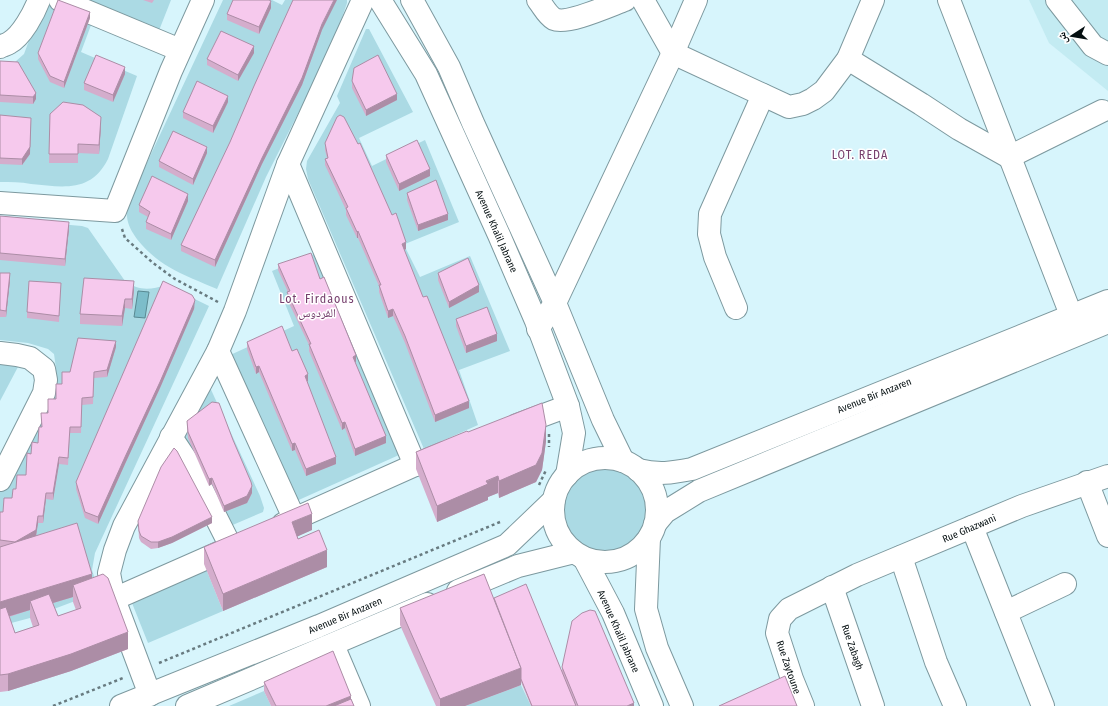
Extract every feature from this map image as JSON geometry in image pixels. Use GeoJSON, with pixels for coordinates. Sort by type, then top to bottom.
{"type":"FeatureCollection","features":[{"type":"Feature","properties":{"kind":"main road"},"geometry":{"type":"LineString","coordinates":[[0,47],[10,43],[20,34],[39,0]]}},
{"type":"Feature","properties":{"kind":"main road"},"geometry":{"type":"LineString","coordinates":[[60,0],[180,50]]}},
{"type":"Feature","properties":{"kind":"main road"},"geometry":{"type":"LineString","coordinates":[[0,203],[115,211],[180,50],[204,0]]}},
{"type":"Feature","properties":{"kind":"main road"},"geometry":{"type":"LineString","coordinates":[[150,695],[114,599],[110,573],[115,550],[124,526],[218,351],[235,311],[288,164],[363,0]]}},
{"type":"Feature","properties":{"kind":"main road","name":"Avenue Khalil Jabrane"},"geometry":{"type":"LineString","coordinates":[[380,0],[426,74],[434,90],[499,235],[538,329],[568,406],[574,433],[567,475]]}},
{"type":"Feature","properties":{"kind":"main road"},"geometry":{"type":"LineString","coordinates":[[412,0],[449,67],[555,303],[603,420],[630,465],[646,478],[653,489],[657,507],[652,531],[646,609],[657,648],[682,706]]}},
{"type":"Feature","properties":{"kind":"main road"},"geometry":{"type":"LineString","coordinates":[[538,0],[546,12],[555,19],[568,20],[625,0]]}},
{"type":"Feature","properties":{"kind":"main road"},"geometry":{"type":"LineString","coordinates":[[643,0],[673,53],[789,107],[803,104],[814,99],[824,90],[848,59],[872,0]]}},
{"type":"Feature","properties":{"kind":"main road"},"geometry":{"type":"LineString","coordinates":[[538,329],[555,303],[673,53],[696,0]]}},
{"type":"Feature","properties":{"kind":"main road"},"geometry":{"type":"LineString","coordinates":[[949,0],[1074,325]]}},
{"type":"Feature","properties":{"kind":"main road"},"geometry":{"type":"LineString","coordinates":[[1057,0],[1093,46],[1108,54]]}},
{"type":"Feature","properties":{"kind":"main road"},"geometry":{"type":"LineString","coordinates":[[848,59],[959,129],[1009,157]]}},
{"type":"Feature","properties":{"kind":"main road"},"geometry":{"type":"LineString","coordinates":[[434,90],[453,76]]}},
{"type":"Feature","properties":{"kind":"main road"},"geometry":{"type":"LineString","coordinates":[[736,308],[715,257],[708,234],[710,214],[763,95]]}},
{"type":"Feature","properties":{"kind":"main road"},"geometry":{"type":"LineString","coordinates":[[1009,157],[1102,111]]}},
{"type":"Feature","properties":{"kind":"main road"},"geometry":{"type":"LineString","coordinates":[[288,164],[415,465]]}},
{"type":"Feature","properties":{"kind":"main road","name":"Avenue Bir Anzaren"},"geometry":{"type":"LineString","coordinates":[[652,531],[665,512],[699,490],[1074,325],[1108,301]]}},
{"type":"Feature","properties":{"kind":"main road","name":"Avenue Bir Anzaren"},"geometry":{"type":"LineString","coordinates":[[630,465],[652,474],[670,473],[692,469],[1074,325],[1108,322]]}},
{"type":"Feature","properties":{"kind":"main road"},"geometry":{"type":"LineString","coordinates":[[218,351],[294,518]]}},
{"type":"Feature","properties":{"kind":"main road"},"geometry":{"type":"LineString","coordinates":[[0,353],[30,358],[44,369],[46,380],[44,393],[0,480]]}},
{"type":"Feature","properties":{"kind":"main road"},"geometry":{"type":"LineString","coordinates":[[502,431],[568,406]]}},
{"type":"Feature","properties":{"kind":"main road"},"geometry":{"type":"LineString","coordinates":[[172,437],[189,464],[232,547]]}},
{"type":"Feature","properties":{"kind":"main road"},"geometry":{"type":"LineString","coordinates":[[114,599],[294,518],[459,447]]}},
{"type":"Feature","properties":{"kind":"main road"},"geometry":{"type":"LineString","coordinates":[[630,465],[609,458],[595,459],[586,462],[567,475],[560,485],[546,494],[559,533],[566,544],[579,555],[603,562],[616,561],[629,557],[640,548],[652,531]]}},
{"type":"Feature","properties":{"kind":"main road","name":"Rue Ghazwani"},"geometry":{"type":"LineString","coordinates":[[832,587],[1022,506],[1108,476]]}},
{"type":"Feature","properties":{"kind":"main road"},"geometry":{"type":"LineString","coordinates":[[1088,482],[1108,536]]}},
{"type":"Feature","properties":{"kind":"main road","name":"Avenue Bir Anzaren"},"geometry":{"type":"LineString","coordinates":[[121,706],[319,626],[507,545],[546,494]]}},
{"type":"Feature","properties":{"kind":"main road"},"geometry":{"type":"LineString","coordinates":[[972,527],[1043,706]]}},
{"type":"Feature","properties":{"kind":"main road"},"geometry":{"type":"LineString","coordinates":[[187,706],[518,566],[579,555]]}},
{"type":"Feature","properties":{"kind":"main road","name":"Avenue Khalil Jabrane"},"geometry":{"type":"LineString","coordinates":[[579,555],[613,613],[652,706]]}},
{"type":"Feature","properties":{"kind":"main road"},"geometry":{"type":"LineString","coordinates":[[901,557],[936,662],[955,706]]}},
{"type":"Feature","properties":{"kind":"main road"},"geometry":{"type":"LineString","coordinates":[[1006,612],[1065,584]]}},
{"type":"Feature","properties":{"kind":"main road","name":"Rue Zaytoune"},"geometry":{"type":"LineString","coordinates":[[803,706],[792,679],[777,633],[780,619],[789,609],[832,587]]}},
{"type":"Feature","properties":{"kind":"main road","name":"Rue Zabagh"},"geometry":{"type":"LineString","coordinates":[[832,587],[873,706]]}},
{"type":"Feature","properties":{"kind":"main road"},"geometry":{"type":"LineString","coordinates":[[333,644],[359,706]]}},
{"type":"Feature","properties":{"kind":"main road"},"geometry":{"type":"LineString","coordinates":[[770,688],[792,679]]}},
{"type":"Feature","properties":{"kind":"path"},"geometry":{"type":"LineString","coordinates":[[115,211],[125,238],[153,263],[176,279],[235,311]]}},
{"type":"Feature","properties":{"kind":"path"},"geometry":{"type":"LineString","coordinates":[[545,414],[549,440],[549,452]]}},
{"type":"Feature","properties":{"kind":"path"},"geometry":{"type":"LineString","coordinates":[[546,494],[547,465]]}},
{"type":"Feature","properties":{"kind":"path"},"geometry":{"type":"LineString","coordinates":[[52,706],[502,521]]}},
{"type":"Feature","properties":{"kind":"shaded area"},"geometry":{"type":"Polygon","coordinates":[[[44,0],[94,17],[81,52],[137,76],[108,159],[101,170],[93,178],[85,183],[75,185],[54,186],[19,182],[0,182],[0,63],[15,62],[24,54],[44,0]]]}},
{"type":"Feature","properties":{"kind":"shaded area"},"geometry":{"type":"Polygon","coordinates":[[[83,0],[171,0],[158,33],[83,0]]]}},
{"type":"Feature","properties":{"kind":"shaded area"},"geometry":{"type":"Polygon","coordinates":[[[223,0],[272,0],[282,5],[285,0],[347,0],[347,3],[333,44],[266,177],[217,289],[169,267],[148,252],[131,229],[127,214],[130,199],[223,0]]]}},
{"type":"Feature","properties":{"kind":"shaded area"},"geometry":{"type":"Polygon","coordinates":[[[1029,0],[1108,0],[1108,91],[1049,43],[1029,0]]]}},
{"type":"Feature","properties":{"kind":"shaded area"},"geometry":{"type":"Polygon","coordinates":[[[366,29],[369,29],[413,112],[359,138],[372,166],[425,140],[459,222],[405,244],[406,249],[420,277],[470,256],[510,351],[459,370],[478,425],[424,449],[308,179],[306,169],[307,161],[340,103],[337,96],[366,29]]]}},
{"type":"Feature","properties":{"kind":"shaded area"},"geometry":{"type":"Polygon","coordinates":[[[0,219],[82,226],[88,228],[125,281],[135,287],[145,289],[166,285],[209,306],[95,553],[92,570],[99,592],[30,618],[0,626],[0,490],[50,389],[56,368],[54,354],[48,349],[28,343],[0,340],[0,219]]]}},
{"type":"Feature","properties":{"kind":"shaded area"},"geometry":{"type":"Polygon","coordinates":[[[314,254],[399,455],[292,503],[228,356],[294,326],[272,271],[314,254]]]}},
{"type":"Feature","properties":{"kind":"shaded area"},"geometry":{"type":"Polygon","coordinates":[[[138,291],[149,292],[145,318],[134,317],[138,291]]]}},
{"type":"Feature","properties":{"kind":"shaded area"},"geometry":{"type":"Polygon","coordinates":[[[0,364],[19,365],[0,401],[0,364]]]}},
{"type":"Feature","properties":{"kind":"shaded area"},"geometry":{"type":"Polygon","coordinates":[[[207,381],[260,496],[264,508],[263,512],[228,527],[185,443],[183,432],[207,381]]]}},
{"type":"Feature","properties":{"kind":"shaded area"},"geometry":{"type":"Polygon","coordinates":[[[598,468],[615,468],[625,471],[634,477],[644,494],[646,516],[639,536],[632,544],[617,551],[597,552],[581,546],[569,533],[562,517],[564,498],[570,484],[578,476],[598,468]]]}},
{"type":"Feature","properties":{"kind":"shaded area"},"geometry":{"type":"Polygon","coordinates":[[[204,564],[223,611],[148,643],[130,598],[204,564]]]}},
{"type":"Feature","properties":{"kind":"shaded area"},"geometry":{"type":"Polygon","coordinates":[[[521,685],[531,706],[465,706],[521,685]]]}},
{"type":"Feature","properties":{"kind":"shaded area"},"geometry":{"type":"Polygon","coordinates":[[[264,691],[271,706],[229,706],[264,691]]]}},
{"type":"Feature","properties":{"kind":"building"},"geometry":{"type":"Polygon","coordinates":[[[58,0],[90,12],[64,82],[50,76],[38,53],[58,0]]]}},
{"type":"Feature","properties":{"kind":"building"},"geometry":{"type":"Polygon","coordinates":[[[233,0],[271,1],[259,27],[227,14],[233,0]]]}},
{"type":"Feature","properties":{"kind":"building"},"geometry":{"type":"Polygon","coordinates":[[[293,0],[334,0],[322,24],[302,78],[262,158],[215,260],[181,245],[230,142],[293,0]]]}},
{"type":"Feature","properties":{"kind":"building"},"geometry":{"type":"Polygon","coordinates":[[[221,31],[254,46],[238,75],[207,59],[221,31]]]}},
{"type":"Feature","properties":{"kind":"building"},"geometry":{"type":"Polygon","coordinates":[[[96,55],[125,67],[113,95],[84,83],[96,55]]]}},
{"type":"Feature","properties":{"kind":"building"},"geometry":{"type":"Polygon","coordinates":[[[378,55],[397,94],[366,110],[352,81],[354,68],[378,55]]]}},
{"type":"Feature","properties":{"kind":"building"},"geometry":{"type":"Polygon","coordinates":[[[0,61],[18,62],[36,93],[33,97],[0,95],[0,61]]]}},
{"type":"Feature","properties":{"kind":"building"},"geometry":{"type":"Polygon","coordinates":[[[197,81],[228,96],[213,126],[183,112],[197,81]]]}},
{"type":"Feature","properties":{"kind":"building"},"geometry":{"type":"Polygon","coordinates":[[[63,102],[83,105],[101,117],[99,145],[78,144],[78,154],[49,154],[50,114],[63,102]]]}},
{"type":"Feature","properties":{"kind":"building"},"geometry":{"type":"Polygon","coordinates":[[[0,115],[31,118],[30,147],[22,159],[0,158],[0,115]]]}},
{"type":"Feature","properties":{"kind":"building"},"geometry":{"type":"Polygon","coordinates":[[[340,115],[344,117],[358,144],[360,143],[392,215],[396,213],[406,242],[402,244],[423,297],[427,296],[469,401],[435,415],[405,336],[393,309],[388,311],[379,285],[381,285],[358,231],[357,232],[346,208],[348,207],[325,159],[328,158],[325,143],[337,117],[340,115]]]}},
{"type":"Feature","properties":{"kind":"building"},"geometry":{"type":"Polygon","coordinates":[[[173,131],[207,147],[193,179],[159,161],[173,131]]]}},
{"type":"Feature","properties":{"kind":"building"},"geometry":{"type":"Polygon","coordinates":[[[417,140],[430,169],[399,184],[386,155],[417,140]]]}},
{"type":"Feature","properties":{"kind":"building"},"geometry":{"type":"Polygon","coordinates":[[[152,176],[188,194],[171,234],[146,222],[150,212],[139,205],[152,176]]]}},
{"type":"Feature","properties":{"kind":"building"},"geometry":{"type":"Polygon","coordinates":[[[436,180],[448,214],[418,225],[407,193],[436,180]]]}},
{"type":"Feature","properties":{"kind":"building"},"geometry":{"type":"Polygon","coordinates":[[[0,216],[69,222],[65,259],[0,253],[0,216]]]}},
{"type":"Feature","properties":{"kind":"building"},"geometry":{"type":"Polygon","coordinates":[[[311,253],[320,279],[324,277],[356,355],[353,357],[386,436],[355,449],[345,422],[342,423],[309,344],[311,344],[287,292],[290,291],[278,264],[311,253]]]}},
{"type":"Feature","properties":{"kind":"building"},"geometry":{"type":"Polygon","coordinates":[[[468,258],[479,285],[449,302],[438,273],[468,258]]]}},
{"type":"Feature","properties":{"kind":"building"},"geometry":{"type":"Polygon","coordinates":[[[0,273],[10,273],[6,311],[0,310],[0,273]]]}},
{"type":"Feature","properties":{"kind":"building"},"geometry":{"type":"Polygon","coordinates":[[[84,278],[134,281],[132,299],[125,299],[122,316],[80,314],[84,278]]]}},
{"type":"Feature","properties":{"kind":"building"},"geometry":{"type":"Polygon","coordinates":[[[29,281],[61,283],[59,316],[27,312],[29,281]]]}},
{"type":"Feature","properties":{"kind":"building"},"geometry":{"type":"Polygon","coordinates":[[[163,281],[192,295],[195,300],[160,382],[98,517],[85,512],[76,482],[163,281]]]}},
{"type":"Feature","properties":{"kind":"building"},"geometry":{"type":"Polygon","coordinates":[[[487,307],[497,334],[466,346],[456,319],[487,307]]]}},
{"type":"Feature","properties":{"kind":"building"},"geometry":{"type":"Polygon","coordinates":[[[282,326],[292,351],[297,349],[308,374],[305,376],[336,457],[306,469],[295,443],[292,444],[259,366],[256,367],[247,342],[282,326]]]}},
{"type":"Feature","properties":{"kind":"building"},"geometry":{"type":"Polygon","coordinates":[[[78,338],[116,341],[107,370],[94,372],[93,397],[82,398],[81,427],[70,427],[68,458],[59,457],[53,493],[46,493],[43,516],[38,516],[36,530],[15,542],[0,540],[0,512],[3,512],[4,498],[12,498],[13,489],[16,489],[17,475],[26,475],[27,453],[31,454],[32,442],[38,443],[39,427],[42,427],[41,413],[48,413],[48,399],[56,399],[56,384],[62,384],[62,372],[70,372],[78,338]]]}},
{"type":"Feature","properties":{"kind":"building"},"geometry":{"type":"Polygon","coordinates":[[[212,402],[219,403],[252,486],[247,496],[224,506],[212,478],[209,479],[188,432],[187,421],[212,402]]]}},
{"type":"Feature","properties":{"kind":"building"},"geometry":{"type":"Polygon","coordinates":[[[542,403],[546,425],[542,453],[536,465],[499,481],[498,476],[486,481],[488,484],[437,506],[416,452],[542,403]]]}},
{"type":"Feature","properties":{"kind":"building"},"geometry":{"type":"Polygon","coordinates":[[[174,448],[212,517],[172,537],[158,542],[151,542],[141,536],[138,521],[161,467],[174,448]]]}},
{"type":"Feature","properties":{"kind":"building"},"geometry":{"type":"Polygon","coordinates":[[[308,503],[312,514],[292,522],[298,539],[319,530],[327,550],[223,594],[204,547],[308,503]]]}},
{"type":"Feature","properties":{"kind":"building"},"geometry":{"type":"Polygon","coordinates":[[[77,523],[92,574],[0,602],[0,547],[77,523]]]}},
{"type":"Feature","properties":{"kind":"building"},"geometry":{"type":"Polygon","coordinates":[[[103,574],[108,578],[128,632],[71,654],[8,674],[0,675],[0,609],[6,607],[15,633],[39,625],[30,601],[49,594],[58,616],[81,608],[73,585],[103,574]]]}},
{"type":"Feature","properties":{"kind":"building"},"geometry":{"type":"Polygon","coordinates":[[[484,574],[521,668],[440,699],[400,608],[484,574]]]}},
{"type":"Feature","properties":{"kind":"building"},"geometry":{"type":"Polygon","coordinates":[[[526,584],[576,706],[532,706],[521,679],[521,668],[494,598],[526,584]]]}},
{"type":"Feature","properties":{"kind":"building"},"geometry":{"type":"Polygon","coordinates":[[[590,610],[595,611],[634,703],[627,706],[578,706],[562,667],[572,621],[582,613],[590,610]]]}},
{"type":"Feature","properties":{"kind":"building"},"geometry":{"type":"Polygon","coordinates":[[[333,651],[351,696],[326,706],[276,706],[264,682],[333,651]]]}},
{"type":"Feature","properties":{"kind":"building"},"geometry":{"type":"Polygon","coordinates":[[[785,676],[797,706],[719,706],[785,676]]]}},
{"type":"Feature","properties":{"kind":"building"},"geometry":{"type":"Polygon","coordinates":[[[351,699],[354,706],[334,706],[351,699]]]}},
{"type":"Feature","properties":{"kind":"district","name":"LOT. REDA"},"geometry":{"type":"Point","coordinates":[860,155]}},
{"type":"Feature","properties":{"kind":"district","name":"Lot. Firdaous الفردوس"},"geometry":{"type":"Point","coordinates":[317,306]}}]}
